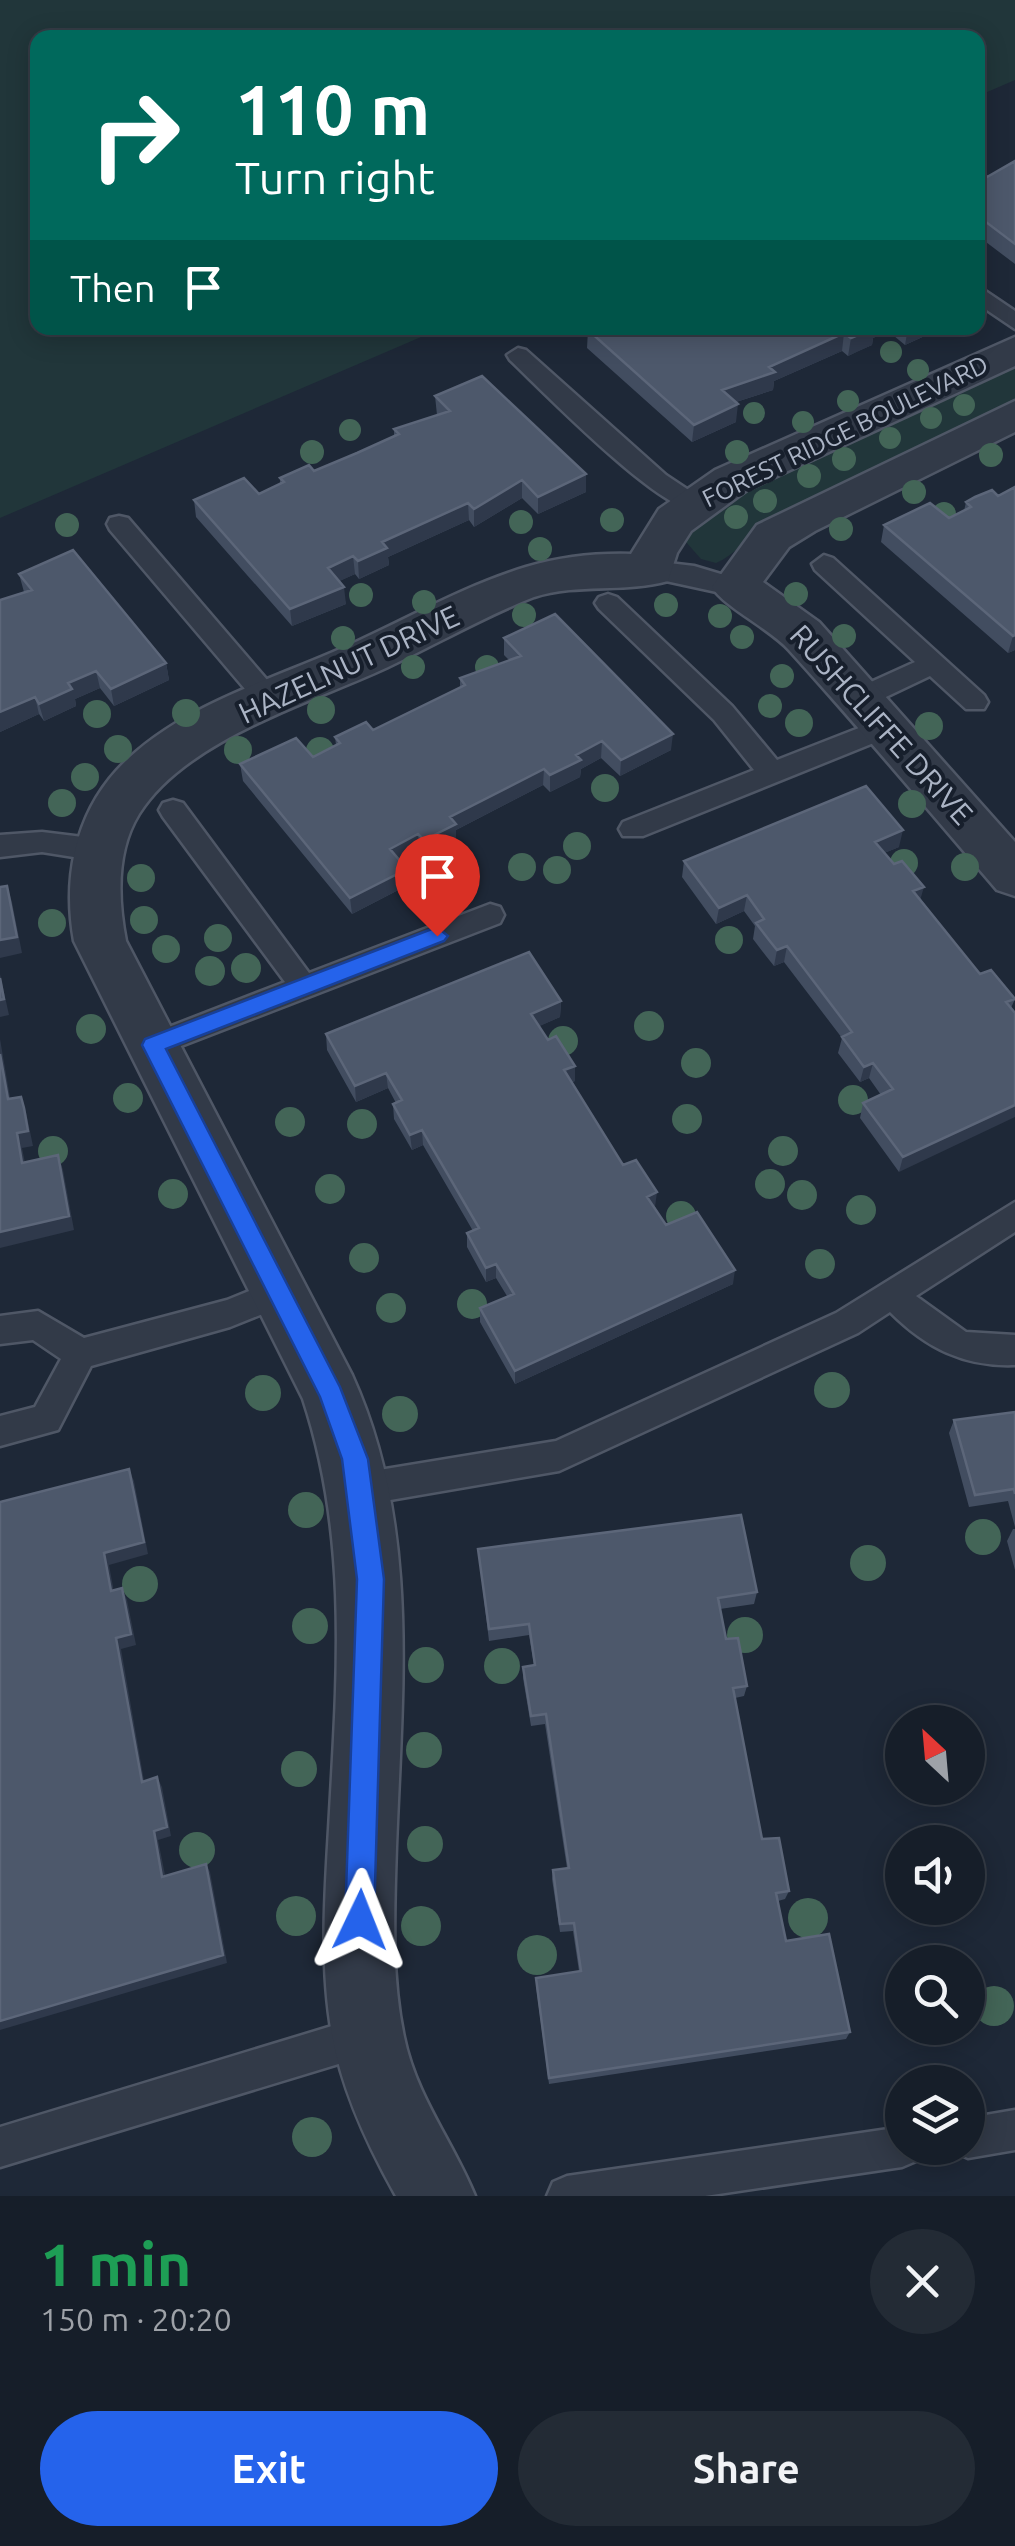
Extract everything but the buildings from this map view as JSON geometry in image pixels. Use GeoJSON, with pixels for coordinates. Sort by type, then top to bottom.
{"type":"FeatureCollection","features":[{"type":"Feature","properties":{"kind":"street","name":"FOREST RIDGE BOULEVARD"},"geometry":{"type":"LineString","coordinates":[[652,570],[663,536],[693,505],[731,480],[1015,350]]}},
{"type":"Feature","properties":{"kind":"street","name":"FOREST RIDGE BOULEVARD"},"geometry":{"type":"LineString","coordinates":[[735,588],[773,536],[1015,415]]}},
{"type":"Feature","properties":{"kind":"street","name":"HAZELNUT DRIVE"},"geometry":{"type":"LineString","coordinates":[[99,850],[117,808],[160,760],[271,702],[538,580],[603,568],[652,570]]}},
{"type":"Feature","properties":{"kind":"street","name":"RUSHCLIFFE DRIVE"},"geometry":{"type":"LineString","coordinates":[[735,588],[782,616],[873,713],[1015,876]]}},
{"type":"Feature","properties":{"kind":"street"},"geometry":{"type":"LineString","coordinates":[[99,850],[94,886],[100,941],[331,1394],[361,1488],[370,1579],[360,1920],[368,2035],[382,2089],[405,2142],[438,2196]]}},
{"type":"Feature","properties":{"kind":"lane"},"geometry":{"type":"LineString","coordinates":[[985,298],[1015,322]]}},
{"type":"Feature","properties":{"kind":"lane"},"geometry":{"type":"LineString","coordinates":[[518,355],[657,481],[693,505]]}},
{"type":"Feature","properties":{"kind":"lane"},"geometry":{"type":"LineString","coordinates":[[119,524],[271,702]]}},
{"type":"Feature","properties":{"kind":"lane"},"geometry":{"type":"LineString","coordinates":[[824,564],[975,702]]}},
{"type":"Feature","properties":{"kind":"lane"},"geometry":{"type":"LineString","coordinates":[[652,570],[694,575],[735,588]]}},
{"type":"Feature","properties":{"kind":"lane"},"geometry":{"type":"LineString","coordinates":[[608,603],[723,713],[772,773]]}},
{"type":"Feature","properties":{"kind":"lane"},"geometry":{"type":"LineString","coordinates":[[634,829],[772,773],[873,713],[933,664]]}},
{"type":"Feature","properties":{"kind":"lane"},"geometry":{"type":"LineString","coordinates":[[173,810],[284,956],[303,987]]}},
{"type":"Feature","properties":{"kind":"lane"},"geometry":{"type":"LineString","coordinates":[[0,846],[42,842],[99,850]]}},
{"type":"Feature","properties":{"kind":"lane"},"geometry":{"type":"LineString","coordinates":[[153,1045],[490,916]]}},
{"type":"Feature","properties":{"kind":"lane"},"geometry":{"type":"LineString","coordinates":[[361,1488],[559,1456],[847,1323],[1015,1214]]}},
{"type":"Feature","properties":{"kind":"lane"},"geometry":{"type":"LineString","coordinates":[[0,1430],[46,1419],[80,1354],[230,1313],[280,1293]]}},
{"type":"Feature","properties":{"kind":"lane"},"geometry":{"type":"LineString","coordinates":[[893,1294],[925,1324],[966,1350],[1015,1350]]}},
{"type":"Feature","properties":{"kind":"lane"},"geometry":{"type":"LineString","coordinates":[[0,1330],[38,1325],[80,1354]]}},
{"type":"Feature","properties":{"kind":"lane"},"geometry":{"type":"LineString","coordinates":[[0,2147],[368,2035]]}},
{"type":"Feature","properties":{"kind":"lane"},"geometry":{"type":"LineString","coordinates":[[985,2135],[1015,2130]]}},
{"type":"Feature","properties":{"kind":"lane"},"geometry":{"type":"LineString","coordinates":[[566,2196],[885,2150]]}},
{"type":"Feature","properties":{"kind":"green space"},"geometry":{"type":"Polygon","coordinates":[[[0,0],[1015,0],[1015,80],[985,93],[985,30],[30,30],[30,335],[426,335],[0,518],[0,0]]]}},
{"type":"Feature","properties":{"kind":"green space"},"geometry":{"type":"Polygon","coordinates":[[[1015,364],[1015,400],[773,517],[724,559],[716,563],[701,559],[686,542],[689,533],[736,497],[1015,364]]]}},
{"type":"Feature","properties":{"kind":"route"},"geometry":{"type":"LineString","coordinates":[[360,1920],[370,1579],[355,1459],[331,1394],[153,1045],[437,936]]}}]}
